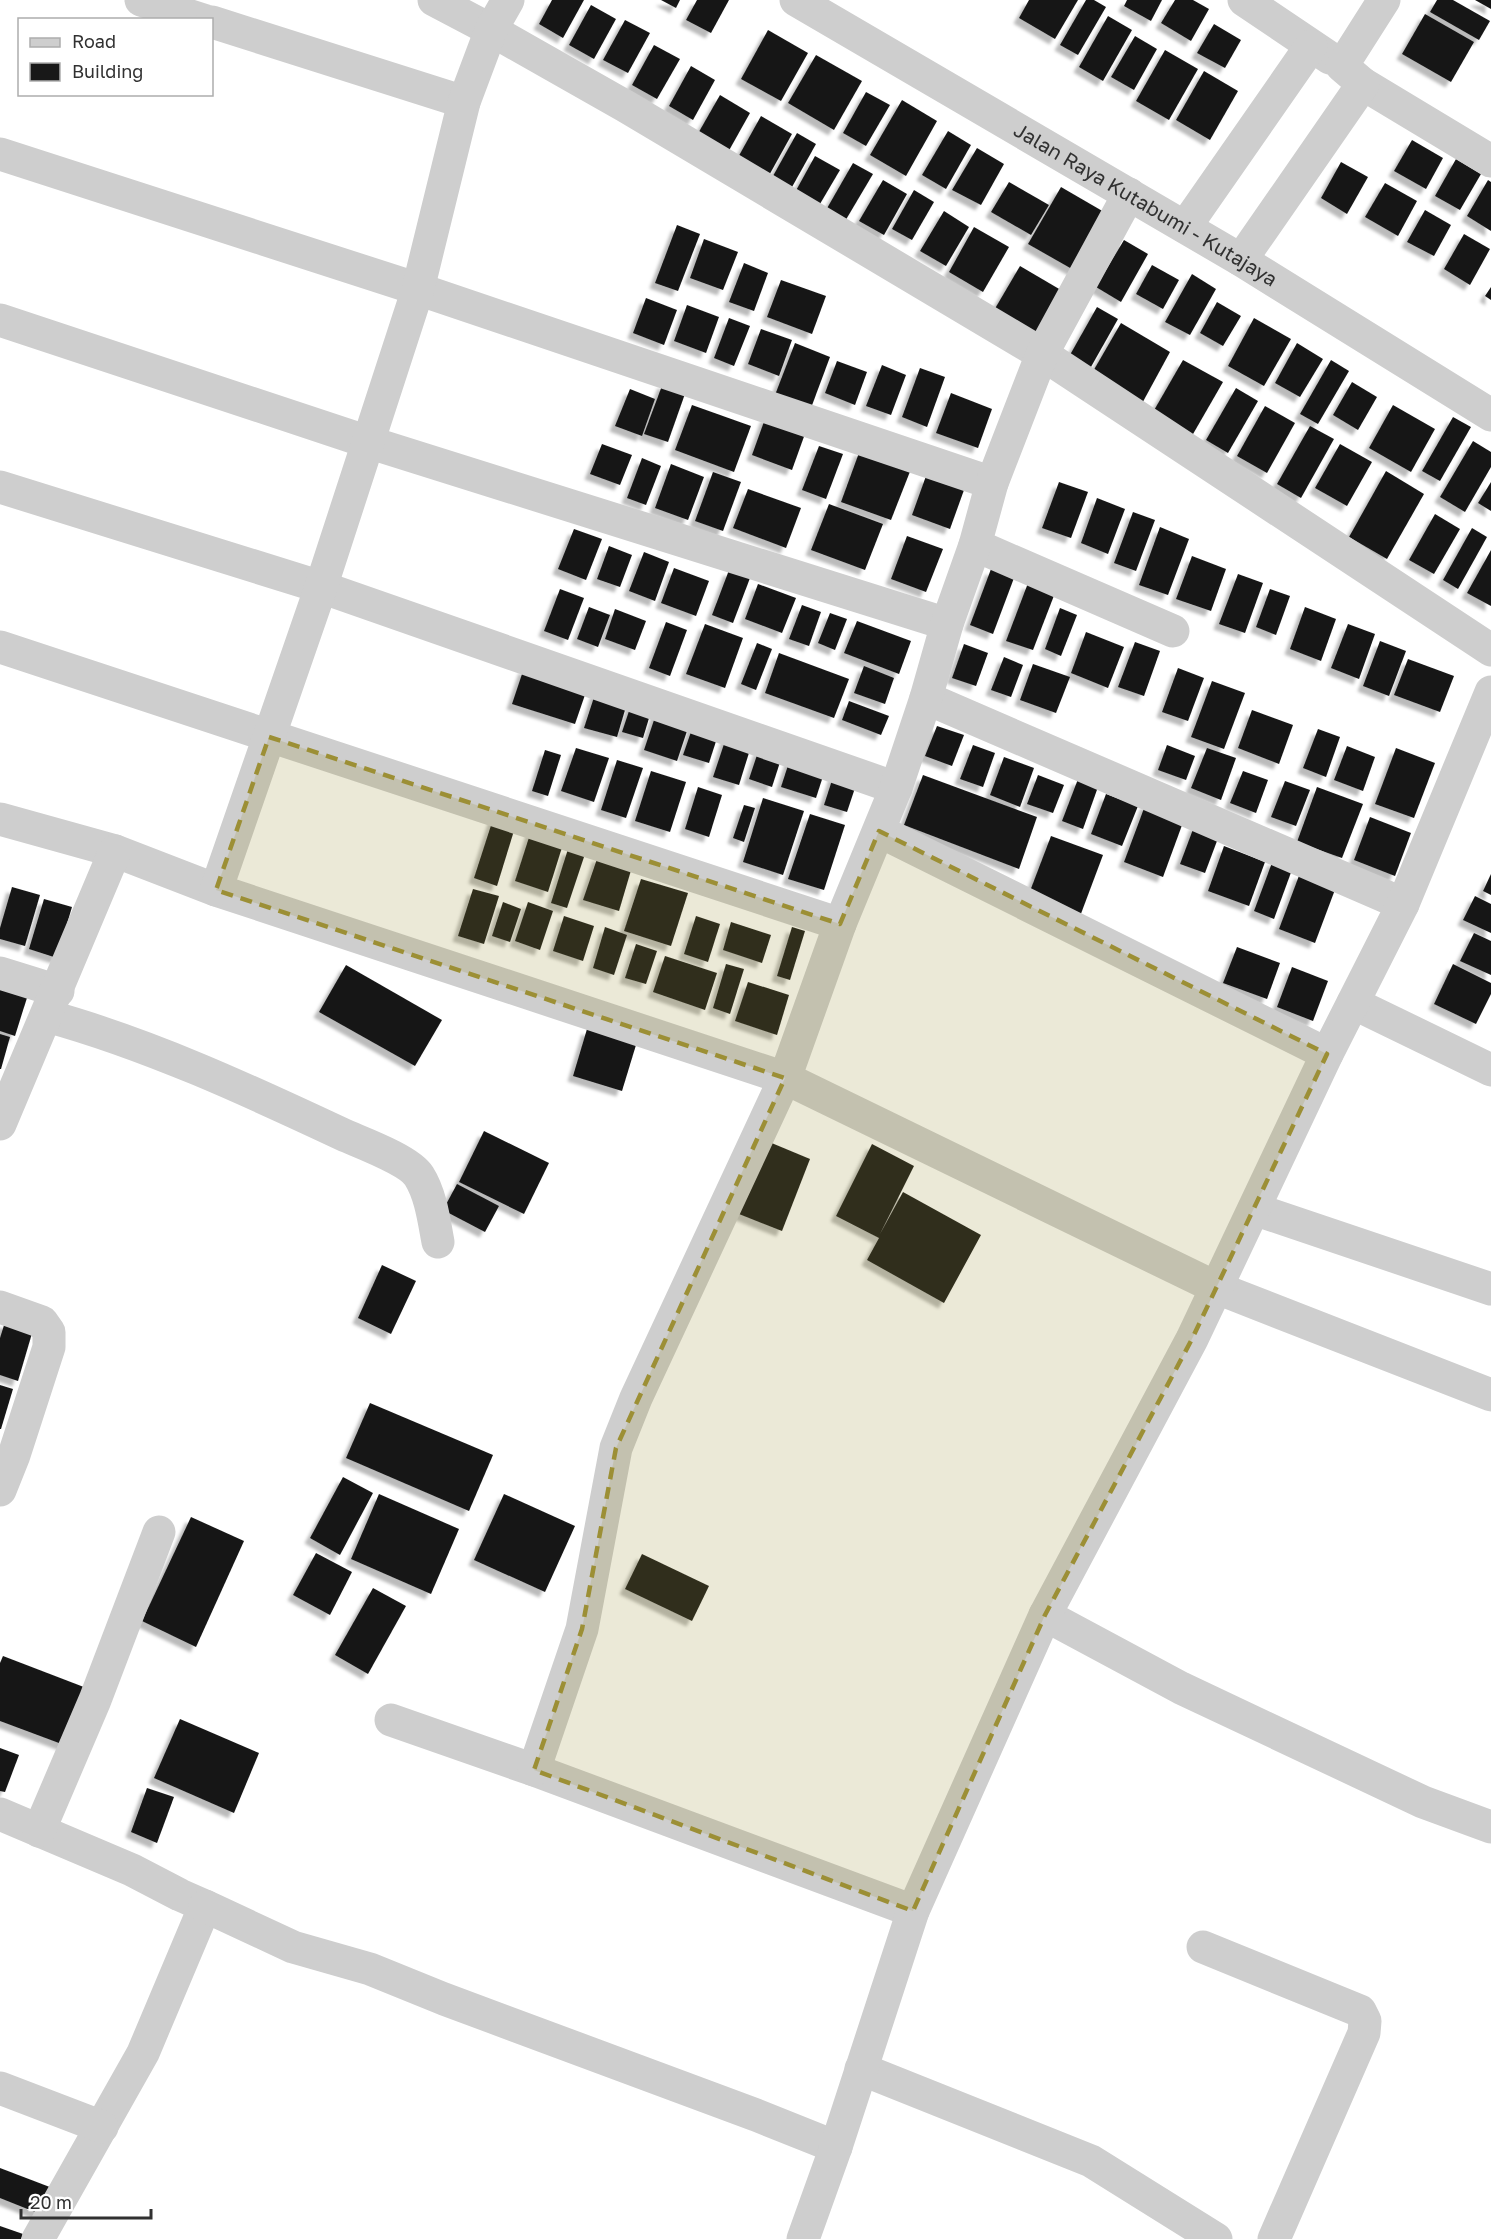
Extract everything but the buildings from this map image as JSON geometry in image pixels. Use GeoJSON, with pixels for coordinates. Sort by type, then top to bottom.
{"type":"FeatureCollection","features":[{"type":"Feature","properties":{"kind":"street"},"geometry":{"type":"LineString","coordinates":[[141,0],[197,18]]}},
{"type":"Feature","properties":{"kind":"street"},"geometry":{"type":"LineString","coordinates":[[434,0],[635,112],[1042,354],[1491,650]]}},
{"type":"Feature","properties":{"kind":"street"},"geometry":{"type":"LineString","coordinates":[[216,890],[321,587],[418,289],[464,102],[491,30],[508,0]]}},
{"type":"Feature","properties":{"kind":"street","name":"Jalan Raya Kutabumi - Kutajaya"},"geometry":{"type":"LineString","coordinates":[[796,0],[843,12],[1129,194],[1241,260],[1491,415]]}},
{"type":"Feature","properties":{"kind":"street"},"geometry":{"type":"LineString","coordinates":[[1244,0],[1353,75],[1491,160]]}},
{"type":"Feature","properties":{"kind":"street"},"geometry":{"type":"LineString","coordinates":[[1241,260],[1353,75],[1384,0]]}},
{"type":"Feature","properties":{"kind":"street"},"geometry":{"type":"LineString","coordinates":[[213,22],[464,102]]}},
{"type":"Feature","properties":{"kind":"street"},"geometry":{"type":"LineString","coordinates":[[1185,227],[1311,46]]}},
{"type":"Feature","properties":{"kind":"street"},"geometry":{"type":"LineString","coordinates":[[0,154],[418,289],[992,483]]}},
{"type":"Feature","properties":{"kind":"street"},"geometry":{"type":"LineString","coordinates":[[534,1770],[582,1629],[616,1449],[636,1398],[785,1078],[840,924],[896,788],[926,698],[947,624],[975,545],[992,483],[1042,354],[1129,194]]}},
{"type":"Feature","properties":{"kind":"street"},"geometry":{"type":"LineString","coordinates":[[0,320],[368,442],[947,624]]}},
{"type":"Feature","properties":{"kind":"street"},"geometry":{"type":"LineString","coordinates":[[0,487],[321,587],[896,788]]}},
{"type":"Feature","properties":{"kind":"street"},"geometry":{"type":"LineString","coordinates":[[975,545],[1173,630]]}},
{"type":"Feature","properties":{"kind":"street"},"geometry":{"type":"LineString","coordinates":[[0,647],[840,924]]}},
{"type":"Feature","properties":{"kind":"street"},"geometry":{"type":"LineString","coordinates":[[804,2239],[913,1911],[1045,1615],[1192,1339],[1327,1054],[1403,904],[1491,692]]}},
{"type":"Feature","properties":{"kind":"street"},"geometry":{"type":"LineString","coordinates":[[926,698],[1403,904]]}},
{"type":"Feature","properties":{"kind":"street"},"geometry":{"type":"LineString","coordinates":[[0,819],[115,851],[216,890],[785,1078],[1217,1288],[1491,1395]]}},
{"type":"Feature","properties":{"kind":"street"},"geometry":{"type":"LineString","coordinates":[[879,831],[1327,1054]]}},
{"type":"Feature","properties":{"kind":"street"},"geometry":{"type":"LineString","coordinates":[[0,1124],[115,851]]}},
{"type":"Feature","properties":{"kind":"street"},"geometry":{"type":"LineString","coordinates":[[0,973],[100,1030],[272,1101],[399,1160],[419,1175],[430,1203],[438,1242]]}},
{"type":"Feature","properties":{"kind":"street"},"geometry":{"type":"LineString","coordinates":[[1353,1003],[1489,1065]]}},
{"type":"Feature","properties":{"kind":"street"},"geometry":{"type":"LineString","coordinates":[[1254,1209],[1491,1289]]}},
{"type":"Feature","properties":{"kind":"street"},"geometry":{"type":"LineString","coordinates":[[0,1307],[42,1322],[49,1332],[49,1347],[3,1476]]}},
{"type":"Feature","properties":{"kind":"street"},"geometry":{"type":"LineString","coordinates":[[39,1831],[95,1700],[159,1532]]}},
{"type":"Feature","properties":{"kind":"street"},"geometry":{"type":"LineString","coordinates":[[1045,1615],[1181,1688],[1423,1802],[1491,1827]]}},
{"type":"Feature","properties":{"kind":"street"},"geometry":{"type":"LineString","coordinates":[[391,1720],[534,1770],[913,1911]]}},
{"type":"Feature","properties":{"kind":"street"},"geometry":{"type":"LineString","coordinates":[[0,1814],[132,1870],[180,1896],[293,1947],[370,1969],[836,2147]]}},
{"type":"Feature","properties":{"kind":"street"},"geometry":{"type":"LineString","coordinates":[[38,2239],[143,2053],[205,1906]]}},
{"type":"Feature","properties":{"kind":"street"},"geometry":{"type":"LineString","coordinates":[[1203,1947],[1360,2011],[1365,2021],[1364,2033],[1274,2239]]}},
{"type":"Feature","properties":{"kind":"street"},"geometry":{"type":"LineString","coordinates":[[861,2069],[1091,2161],[1216,2239]]}},
{"type":"Feature","properties":{"kind":"street"},"geometry":{"type":"LineString","coordinates":[[0,2088],[102,2127]]}},
{"type":"Feature","properties":{"kind":"highlighted area"},"geometry":{"type":"Polygon","coordinates":[[[269,737],[840,924],[879,831],[1327,1054],[1192,1339],[1045,1615],[913,1911],[534,1770],[582,1629],[616,1448],[785,1078],[216,890],[269,737]]]}}]}
